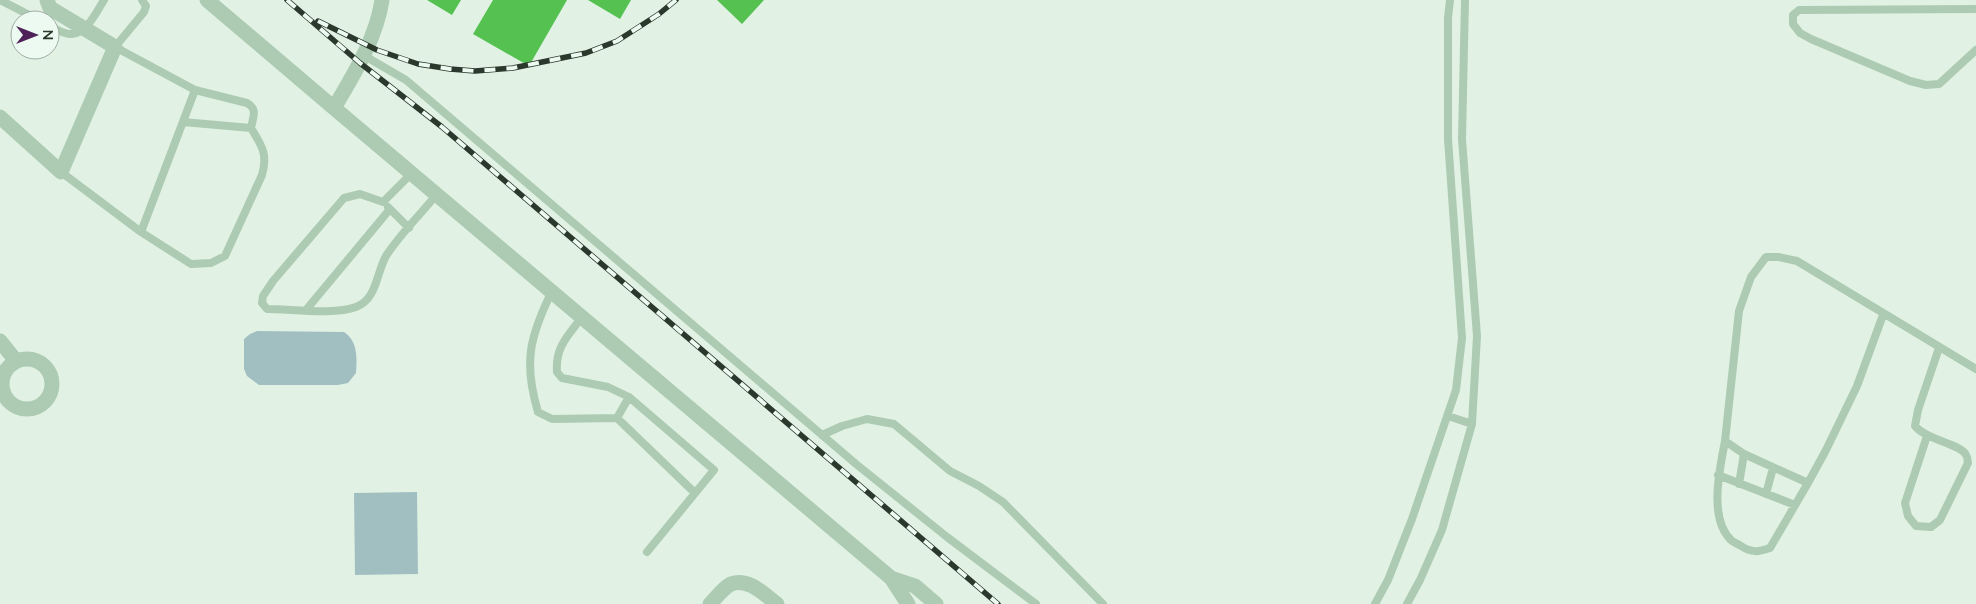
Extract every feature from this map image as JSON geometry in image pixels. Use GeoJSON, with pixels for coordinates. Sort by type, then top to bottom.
{"type":"FeatureCollection","features":[{"type":"Feature","properties":{"kind":"street"},"geometry":{"type":"LineString","coordinates":[[0,117],[62,172],[115,47],[50,8],[47,0]]}},
{"type":"Feature","properties":{"kind":"street"},"geometry":{"type":"LineString","coordinates":[[207,0],[891,578],[908,604]]}},
{"type":"Feature","properties":{"kind":"street"},"geometry":{"type":"LineString","coordinates":[[380,16],[382,0]]}},
{"type":"Feature","properties":{"kind":"street"},"geometry":{"type":"LineString","coordinates":[[334,108],[363,55],[380,16],[393,0]]}},
{"type":"Feature","properties":{"kind":"street"},"geometry":{"type":"LineString","coordinates":[[0,341],[16,361]]}},
{"type":"Feature","properties":{"kind":"street"},"geometry":{"type":"LineString","coordinates":[[30,359],[43,365],[50,377],[50,391],[43,403],[30,409],[16,407],[3,401],[3,377],[16,361],[30,359]]}},
{"type":"Feature","properties":{"kind":"street"},"geometry":{"type":"LineString","coordinates":[[891,578],[915,586],[936,604]]}},
{"type":"Feature","properties":{"kind":"street"},"geometry":{"type":"LineString","coordinates":[[710,604],[731,584],[744,582],[777,604]]}},
{"type":"Feature","properties":{"kind":"lane"},"geometry":{"type":"LineString","coordinates":[[0,0],[20,10]]}},
{"type":"Feature","properties":{"kind":"lane"},"geometry":{"type":"LineString","coordinates":[[60,30],[73,34],[84,29],[104,0]]}},
{"type":"Feature","properties":{"kind":"lane"},"geometry":{"type":"LineString","coordinates":[[62,172],[141,232],[191,264],[211,263],[225,256],[262,175],[266,162],[262,146],[251,128],[255,111],[253,106],[247,103],[195,90],[115,47],[144,12],[146,6],[142,0]]}},
{"type":"Feature","properties":{"kind":"lane"},"geometry":{"type":"LineString","coordinates":[[1376,604],[1388,580],[1412,519],[1456,390],[1462,338],[1448,139],[1448,18],[1450,0]]}},
{"type":"Feature","properties":{"kind":"lane"},"geometry":{"type":"LineString","coordinates":[[1407,604],[1442,530],[1472,424],[1477,336],[1462,140],[1465,0]]}},
{"type":"Feature","properties":{"kind":"lane"},"geometry":{"type":"LineString","coordinates":[[1976,9],[1799,10],[1793,15],[1793,24],[1800,33],[1811,39],[1910,81],[1926,85],[1939,84],[1976,50]]}},
{"type":"Feature","properties":{"kind":"lane"},"geometry":{"type":"LineString","coordinates":[[363,55],[406,80],[822,435],[947,537],[1036,604]]}},
{"type":"Feature","properties":{"kind":"lane"},"geometry":{"type":"LineString","coordinates":[[141,232],[195,90]]}},
{"type":"Feature","properties":{"kind":"lane"},"geometry":{"type":"LineString","coordinates":[[183,122],[251,128]]}},
{"type":"Feature","properties":{"kind":"lane"},"geometry":{"type":"LineString","coordinates":[[383,202],[412,172]]}},
{"type":"Feature","properties":{"kind":"lane"},"geometry":{"type":"LineString","coordinates":[[409,228],[383,202],[360,194],[344,198],[273,281],[263,296],[262,304],[267,309],[339,311],[356,307],[367,301],[374,289],[385,258],[437,194]]}},
{"type":"Feature","properties":{"kind":"lane"},"geometry":{"type":"LineString","coordinates":[[306,310],[390,209]]}},
{"type":"Feature","properties":{"kind":"lane"},"geometry":{"type":"LineString","coordinates":[[1883,314],[1857,386],[1826,450],[1770,548],[1759,552],[1749,551],[1730,540],[1723,529],[1718,513],[1718,475],[1725,441],[1739,312],[1751,277],[1766,257],[1778,257],[1797,261],[1976,370]]}},
{"type":"Feature","properties":{"kind":"lane"},"geometry":{"type":"LineString","coordinates":[[552,290],[537,321],[530,344],[530,367],[538,412],[552,419],[617,418],[695,493]]}},
{"type":"Feature","properties":{"kind":"lane"},"geometry":{"type":"LineString","coordinates":[[582,317],[561,344],[556,359],[557,372],[562,378],[608,387],[629,397],[714,470],[647,552]]}},
{"type":"Feature","properties":{"kind":"lane"},"geometry":{"type":"LineString","coordinates":[[1927,436],[1905,502],[1908,516],[1916,526],[1931,527],[1940,520],[1968,463],[1966,454],[1960,448],[1927,436],[1919,432],[1915,426],[1918,410],[1940,348]]}},
{"type":"Feature","properties":{"kind":"lane"},"geometry":{"type":"LineString","coordinates":[[617,418],[629,397]]}},
{"type":"Feature","properties":{"kind":"lane"},"geometry":{"type":"LineString","coordinates":[[1448,416],[1472,424]]}},
{"type":"Feature","properties":{"kind":"lane"},"geometry":{"type":"LineString","coordinates":[[822,435],[842,426],[867,419],[894,424],[950,471],[980,486],[1003,502],[1103,604]]}},
{"type":"Feature","properties":{"kind":"lane"},"geometry":{"type":"LineString","coordinates":[[1725,441],[1744,454],[1808,483]]}},
{"type":"Feature","properties":{"kind":"lane"},"geometry":{"type":"LineString","coordinates":[[1739,484],[1744,454]]}},
{"type":"Feature","properties":{"kind":"lane"},"geometry":{"type":"LineString","coordinates":[[1766,494],[1773,468]]}},
{"type":"Feature","properties":{"kind":"lane"},"geometry":{"type":"LineString","coordinates":[[1718,475],[1794,505]]}},
{"type":"Feature","properties":{"kind":"shaded area"},"geometry":{"type":"Polygon","coordinates":[[[257,331],[344,332],[349,336],[354,345],[356,373],[348,383],[338,385],[259,385],[247,376],[244,369],[244,339],[257,331]]]}},
{"type":"Feature","properties":{"kind":"shaded area"},"geometry":{"type":"Polygon","coordinates":[[[417,492],[418,574],[355,575],[354,493],[417,492]]]}},
{"type":"Feature","properties":{"kind":"building"},"geometry":{"type":"Polygon","coordinates":[[[427,0],[461,0],[452,15],[427,0]]]}},
{"type":"Feature","properties":{"kind":"building"},"geometry":{"type":"Polygon","coordinates":[[[493,0],[567,0],[529,66],[473,34],[493,0]]]}},
{"type":"Feature","properties":{"kind":"building"},"geometry":{"type":"Polygon","coordinates":[[[588,0],[631,0],[620,19],[588,0]]]}},
{"type":"Feature","properties":{"kind":"building"},"geometry":{"type":"Polygon","coordinates":[[[717,0],[764,0],[742,24],[717,0]]]}},
{"type":"Feature","properties":{"kind":"railway"},"geometry":{"type":"LineString","coordinates":[[287,0],[360,63],[442,127],[998,604]]}},
{"type":"Feature","properties":{"kind":"railway"},"geometry":{"type":"LineString","coordinates":[[318,21],[377,50],[418,64],[475,71],[513,68],[586,53],[617,41],[659,14],[676,0]]}}]}
